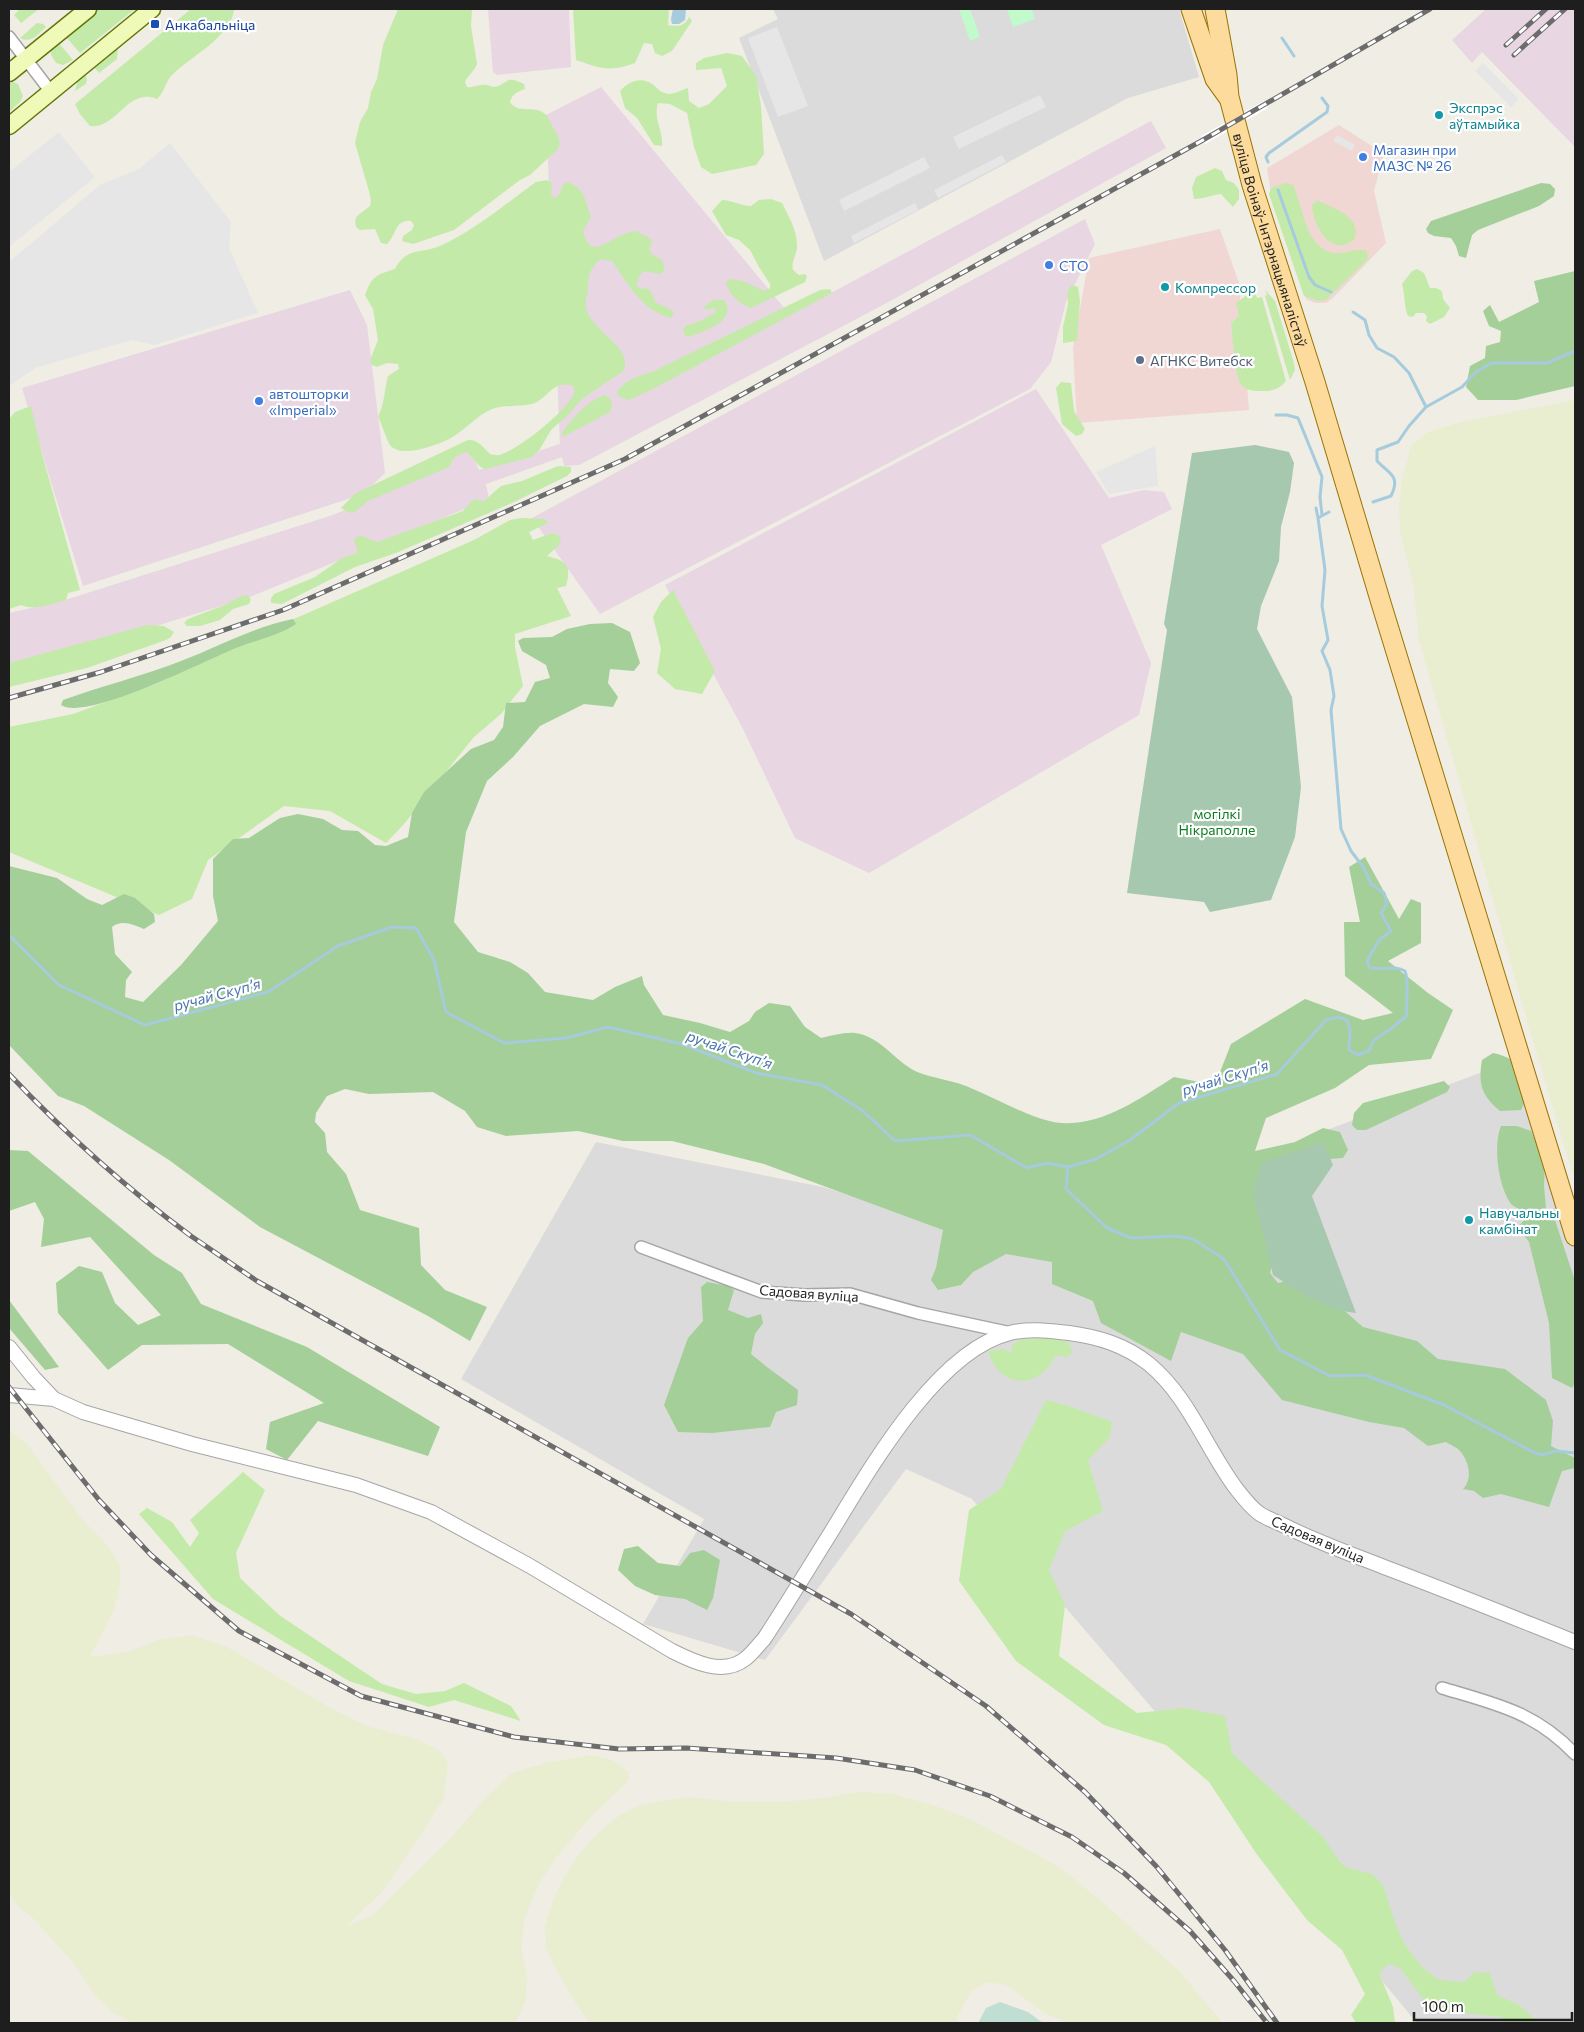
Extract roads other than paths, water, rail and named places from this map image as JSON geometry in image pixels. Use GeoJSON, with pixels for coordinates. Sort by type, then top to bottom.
{"type":"FeatureCollection","features":[{"type":"Feature","properties":{"kind":"main road"},"geometry":{"type":"LineString","coordinates":[[9,73],[88,9]]}},
{"type":"Feature","properties":{"kind":"main road"},"geometry":{"type":"LineString","coordinates":[[9,126],[152,9]]}},
{"type":"Feature","properties":{"kind":"main road","name":"вуліца Воінаў-Інтэрнацыяналістаў"},"geometry":{"type":"LineString","coordinates":[[1192,9],[1228,97],[1255,194],[1315,382],[1575,1236]]}},
{"type":"Feature","properties":{"kind":"main road","name":"вуліца Воінаў-Інтэрнацыяналістаў"},"geometry":{"type":"LineString","coordinates":[[1215,9],[1221,77]]}},
{"type":"Feature","properties":{"kind":"street"},"geometry":{"type":"LineString","coordinates":[[9,37],[51,92]]}},
{"type":"Feature","properties":{"kind":"street","name":"Садовая вуліца"},"geometry":{"type":"LineString","coordinates":[[641,1247],[762,1292],[805,1295],[850,1294],[918,1313],[1011,1333],[1052,1331],[1086,1335],[1112,1342],[1131,1351],[1150,1365],[1170,1385],[1190,1413],[1228,1478],[1244,1499],[1260,1514],[1312,1540],[1575,1642]]}},
{"type":"Feature","properties":{"kind":"street","name":"Садовая вуліца"},"geometry":{"type":"LineString","coordinates":[[54,1399],[83,1412],[192,1444],[356,1485],[431,1512],[530,1566],[692,1662],[730,1668],[745,1659],[764,1639],[858,1489],[920,1399],[950,1368],[974,1350],[1011,1333]]}},
{"type":"Feature","properties":{"kind":"street"},"geometry":{"type":"LineString","coordinates":[[9,1347],[54,1399]]}},
{"type":"Feature","properties":{"kind":"street"},"geometry":{"type":"LineString","coordinates":[[9,1395],[54,1399]]}},
{"type":"Feature","properties":{"kind":"street"},"geometry":{"type":"LineString","coordinates":[[1442,1688],[1513,1709],[1560,1738],[1575,1754]]}},
{"type":"Feature","properties":{"kind":"water"},"geometry":{"type":"Polygon","coordinates":[[[673,9],[686,9],[685,20],[679,24],[672,24],[673,9]]]}},
{"type":"Feature","properties":{"kind":"waterway"},"geometry":{"type":"LineString","coordinates":[[1282,38],[1294,56]]}},
{"type":"Feature","properties":{"kind":"waterway"},"geometry":{"type":"LineString","coordinates":[[1268,162],[1266,157],[1269,153],[1327,112],[1328,106],[1322,98]]}},
{"type":"Feature","properties":{"kind":"waterway"},"geometry":{"type":"LineString","coordinates":[[1278,190],[1309,277],[1315,285],[1331,292]]}},
{"type":"Feature","properties":{"kind":"waterway"},"geometry":{"type":"LineString","coordinates":[[1353,312],[1365,320],[1369,335],[1377,348],[1394,357],[1409,373],[1426,407]]}},
{"type":"Feature","properties":{"kind":"waterway","name":"ручай Скупʼя"},"geometry":{"type":"LineString","coordinates":[[1373,502],[1391,496],[1395,483],[1392,476],[1377,461],[1377,450],[1398,442],[1426,407],[1462,387],[1476,372],[1491,363],[1547,363],[1575,351]]}},
{"type":"Feature","properties":{"kind":"waterway"},"geometry":{"type":"LineString","coordinates":[[1276,415],[1298,418],[1322,477],[1320,497],[1322,515]]}},
{"type":"Feature","properties":{"kind":"waterway"},"geometry":{"type":"LineString","coordinates":[[1316,508],[1318,518]]}},
{"type":"Feature","properties":{"kind":"waterway","name":"ручай Скупʼя"},"geometry":{"type":"LineString","coordinates":[[9,935],[59,985],[145,1025],[268,992],[338,946],[392,927],[416,928],[434,960],[446,1012],[504,1043],[566,1038],[608,1027],[682,1044],[756,1073],[822,1085],[863,1111],[895,1141],[970,1135],[1027,1168],[1047,1163],[1068,1167],[1096,1159],[1130,1140],[1179,1103],[1277,1074],[1326,1020],[1339,1017],[1347,1020],[1350,1030],[1349,1050],[1358,1055],[1369,1051],[1374,1040],[1407,1015],[1405,971],[1396,968],[1370,968],[1367,961],[1379,940],[1391,931],[1381,913],[1387,904],[1384,893],[1371,884],[1364,868],[1351,851],[1341,829],[1331,710],[1334,696],[1330,670],[1322,651],[1328,640],[1322,606],[1325,570],[1318,518],[1329,512]]}},
{"type":"Feature","properties":{"kind":"waterway"},"geometry":{"type":"LineString","coordinates":[[1068,1167],[1066,1189],[1107,1228],[1131,1238],[1176,1236],[1193,1239],[1224,1259],[1280,1350],[1330,1376],[1365,1375],[1444,1405],[1533,1452],[1542,1455],[1556,1451],[1575,1453]]}},
{"type":"Feature","properties":{"kind":"railway"},"geometry":{"type":"LineString","coordinates":[[9,698],[101,672],[283,610],[625,459],[1203,140],[1430,9]]}},
{"type":"Feature","properties":{"kind":"railway"},"geometry":{"type":"LineString","coordinates":[[1506,45],[1546,9]]}},
{"type":"Feature","properties":{"kind":"railway"},"geometry":{"type":"LineString","coordinates":[[1514,55],[1565,9]]}},
{"type":"Feature","properties":{"kind":"railway"},"geometry":{"type":"LineString","coordinates":[[9,1074],[74,1139],[120,1179],[191,1236],[257,1281],[851,1614],[986,1706],[1085,1792],[1156,1866],[1225,1950],[1277,2023]]}},
{"type":"Feature","properties":{"kind":"railway"},"geometry":{"type":"LineString","coordinates":[[9,1387],[99,1500],[151,1555],[239,1631],[361,1696],[514,1737],[619,1749],[686,1748],[836,1758],[915,1770],[990,1796],[1072,1837],[1124,1873],[1190,1931],[1234,1981],[1267,2023]]}},
{"type":"Feature","properties":{"kind":"place","name":"Анкабальніца"},"geometry":{"type":"Point","coordinates":[155,24]}},
{"type":"Feature","properties":{"kind":"place","name":"Экспрэс аўтамыйка"},"geometry":{"type":"Point","coordinates":[1439,115]}},
{"type":"Feature","properties":{"kind":"place","name":"Магазин при МАЗС № 26"},"geometry":{"type":"Point","coordinates":[1363,157]}},
{"type":"Feature","properties":{"kind":"place","name":"СТО"},"geometry":{"type":"Point","coordinates":[1049,265]}},
{"type":"Feature","properties":{"kind":"place","name":"Компрессор"},"geometry":{"type":"Point","coordinates":[1165,287]}},
{"type":"Feature","properties":{"kind":"place","name":"АГНКС Витебск"},"geometry":{"type":"Point","coordinates":[1140,360]}},
{"type":"Feature","properties":{"kind":"place","name":"автошторки «Imperial»"},"geometry":{"type":"Point","coordinates":[259,401]}},
{"type":"Feature","properties":{"kind":"place","name":"Навучальны камбінат"},"geometry":{"type":"Point","coordinates":[1469,1220]}},
{"type":"Feature","properties":{"kind":"park label","name":"могілкі Нікраполле"},"geometry":{"type":"Point","coordinates":[1217,822]}}]}
